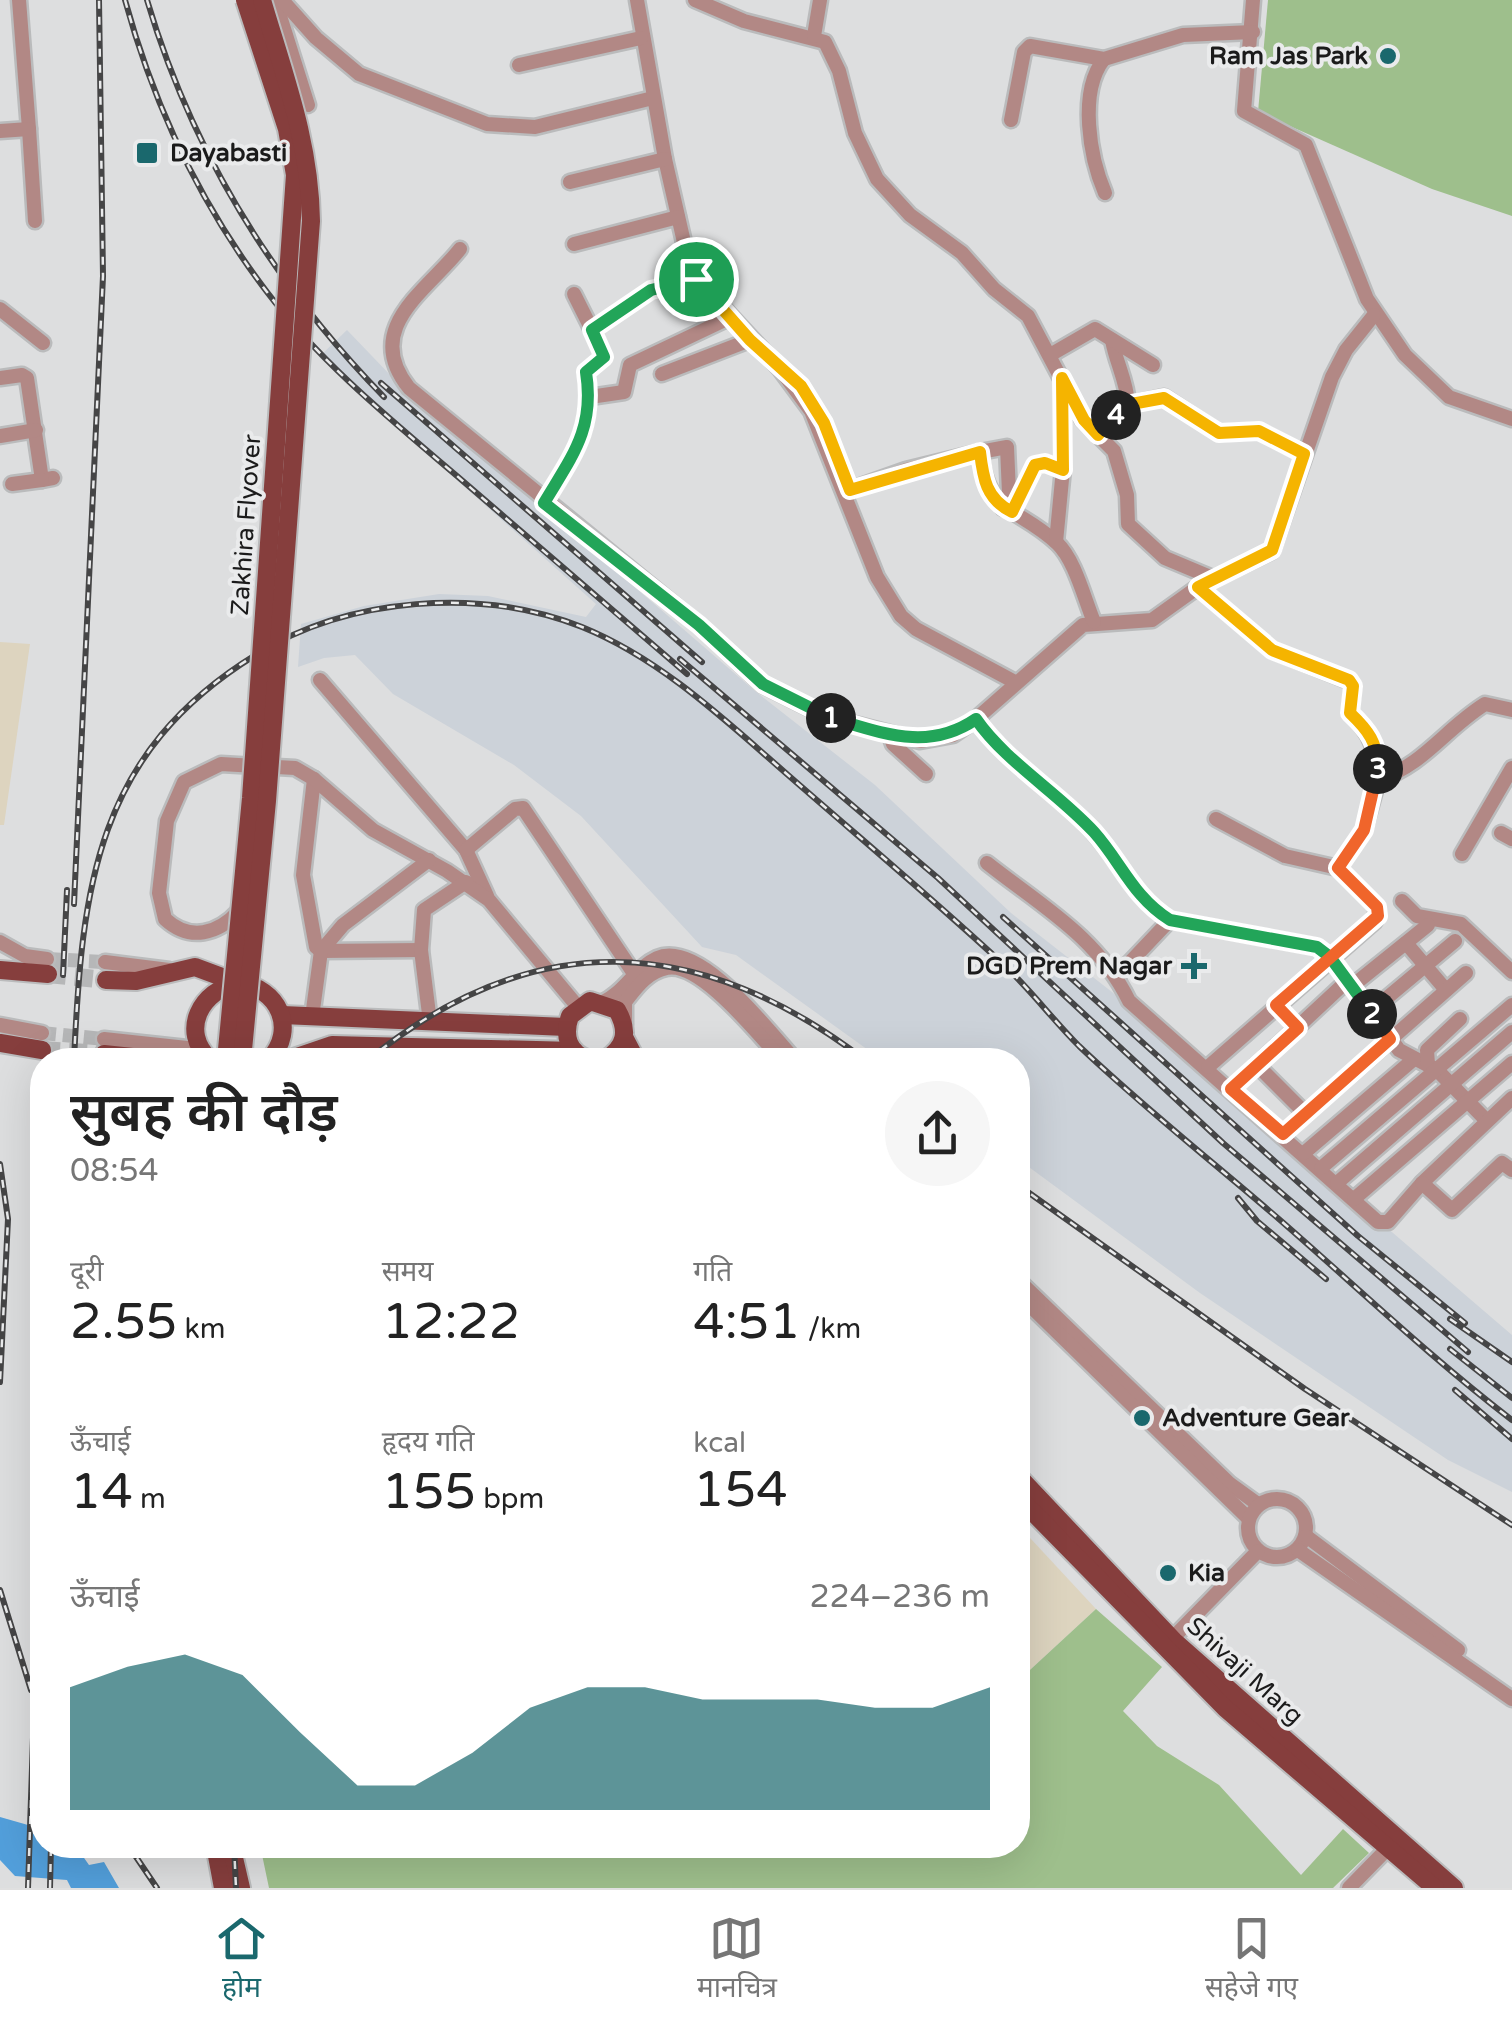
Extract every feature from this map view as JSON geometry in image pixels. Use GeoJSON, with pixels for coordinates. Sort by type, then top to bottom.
{"type":"FeatureCollection","features":[{"type":"Feature","properties":{"kind":"main road","name":"Zakhira Flyover"},"geometry":{"type":"LineString","coordinates":[[227,1048],[295,175],[287,130],[244,0]]}},
{"type":"Feature","properties":{"kind":"main road","name":"Zakhira Flyover"},"geometry":{"type":"LineString","coordinates":[[243,1048],[269,781],[311,221],[310,172],[301,125],[262,0]]}},
{"type":"Feature","properties":{"kind":"main road"},"geometry":{"type":"LineString","coordinates":[[0,970],[47,966]]}},
{"type":"Feature","properties":{"kind":"main road"},"geometry":{"type":"LineString","coordinates":[[105,971],[136,981],[195,967],[260,988],[282,1016],[282,1041],[277,1048]]}},
{"type":"Feature","properties":{"kind":"main road"},"geometry":{"type":"LineString","coordinates":[[202,1048],[195,1031],[202,1004],[211,993],[238,983]]}},
{"type":"Feature","properties":{"kind":"main road"},"geometry":{"type":"LineString","coordinates":[[566,1027],[578,1007],[603,1002],[617,1010],[631,1048]]}},
{"type":"Feature","properties":{"kind":"main road"},"geometry":{"type":"LineString","coordinates":[[282,1016],[566,1027]]}},
{"type":"Feature","properties":{"kind":"main road"},"geometry":{"type":"LineString","coordinates":[[566,1027],[577,1048]]}},
{"type":"Feature","properties":{"kind":"main road"},"geometry":{"type":"LineString","coordinates":[[619,1048],[625,1032]]}},
{"type":"Feature","properties":{"kind":"main road"},"geometry":{"type":"LineString","coordinates":[[1,1038],[42,1041]]}},
{"type":"Feature","properties":{"kind":"main road"},"geometry":{"type":"LineString","coordinates":[[104,1047],[110,1048]]}},
{"type":"Feature","properties":{"kind":"main road"},"geometry":{"type":"LineString","coordinates":[[323,1048],[400,1048]]}},
{"type":"Feature","properties":{"kind":"main road","name":"Shivaji Marg"},"geometry":{"type":"LineString","coordinates":[[1030,1490],[1167,1644],[1454,1888]]}},
{"type":"Feature","properties":{"kind":"main road","name":"Shivaji Marg"},"geometry":{"type":"LineString","coordinates":[[1030,1510],[1167,1644],[1435,1888]]}},
{"type":"Feature","properties":{"kind":"main road"},"geometry":{"type":"LineString","coordinates":[[217,1858],[223,1888]]}},
{"type":"Feature","properties":{"kind":"main road"},"geometry":{"type":"LineString","coordinates":[[234,1858],[240,1888]]}},
{"type":"Feature","properties":{"kind":"street"},"geometry":{"type":"LineString","coordinates":[[19,0],[35,222]]}},
{"type":"Feature","properties":{"kind":"street"},"geometry":{"type":"LineString","coordinates":[[278,0],[359,74],[487,124],[536,127],[653,98]]}},
{"type":"Feature","properties":{"kind":"street"},"geometry":{"type":"LineString","coordinates":[[278,0],[308,105]]}},
{"type":"Feature","properties":{"kind":"street"},"geometry":{"type":"LineString","coordinates":[[636,0],[687,262],[696,279],[780,369],[815,418],[847,490],[877,576],[906,622],[1019,679]]}},
{"type":"Feature","properties":{"kind":"street"},"geometry":{"type":"LineString","coordinates":[[695,0],[744,21],[814,36],[832,53],[860,145],[887,193],[962,253],[994,289],[1028,316],[1084,420],[1114,451],[1127,495],[1128,524],[1165,558],[1214,579]]}},
{"type":"Feature","properties":{"kind":"street"},"geometry":{"type":"LineString","coordinates":[[814,36],[820,0]]}},
{"type":"Feature","properties":{"kind":"street"},"geometry":{"type":"LineString","coordinates":[[1253,0],[1244,111],[1306,146],[1374,314],[1439,390],[1512,419]]}},
{"type":"Feature","properties":{"kind":"street"},"geometry":{"type":"LineString","coordinates":[[1010,120],[1028,46],[1104,59],[1184,35],[1253,32]]}},
{"type":"Feature","properties":{"kind":"street"},"geometry":{"type":"LineString","coordinates":[[519,64],[642,38]]}},
{"type":"Feature","properties":{"kind":"street"},"geometry":{"type":"LineString","coordinates":[[1104,59],[1096,76],[1088,146],[1105,193]]}},
{"type":"Feature","properties":{"kind":"street"},"geometry":{"type":"LineString","coordinates":[[0,132],[29,129]]}},
{"type":"Feature","properties":{"kind":"street"},"geometry":{"type":"LineString","coordinates":[[570,182],[665,159]]}},
{"type":"Feature","properties":{"kind":"street"},"geometry":{"type":"LineString","coordinates":[[574,244],[678,217]]}},
{"type":"Feature","properties":{"kind":"street"},"geometry":{"type":"LineString","coordinates":[[460,249],[398,318],[393,344],[400,371],[416,395],[544,503],[699,625],[766,687],[826,717],[920,740],[953,735],[976,719],[1073,632],[1094,622],[1152,620],[1198,587],[1272,550],[1338,366],[1374,314]]}},
{"type":"Feature","properties":{"kind":"street"},"geometry":{"type":"LineString","coordinates":[[592,330],[651,290],[696,279]]}},
{"type":"Feature","properties":{"kind":"street"},"geometry":{"type":"LineString","coordinates":[[544,503],[585,433],[590,397],[586,372],[604,357],[574,294]]}},
{"type":"Feature","properties":{"kind":"street"},"geometry":{"type":"LineString","coordinates":[[0,309],[43,343]]}},
{"type":"Feature","properties":{"kind":"street"},"geometry":{"type":"LineString","coordinates":[[590,397],[624,392],[630,365],[730,318]]}},
{"type":"Feature","properties":{"kind":"street"},"geometry":{"type":"LineString","coordinates":[[1050,355],[1095,329],[1153,365]]}},
{"type":"Feature","properties":{"kind":"street"},"geometry":{"type":"LineString","coordinates":[[662,374],[750,340]]}},
{"type":"Feature","properties":{"kind":"street"},"geometry":{"type":"LineString","coordinates":[[1112,340],[1116,368],[1127,384],[1128,404]]}},
{"type":"Feature","properties":{"kind":"street"},"geometry":{"type":"LineString","coordinates":[[0,378],[26,376],[48,478],[12,484]]}},
{"type":"Feature","properties":{"kind":"street"},"geometry":{"type":"LineString","coordinates":[[1056,542],[1063,470],[1062,378]]}},
{"type":"Feature","properties":{"kind":"street"},"geometry":{"type":"LineString","coordinates":[[1098,435],[1128,404],[1164,398],[1219,433],[1259,431],[1304,454]]}},
{"type":"Feature","properties":{"kind":"street"},"geometry":{"type":"LineString","coordinates":[[0,436],[36,430]]}},
{"type":"Feature","properties":{"kind":"street"},"geometry":{"type":"LineString","coordinates":[[847,490],[1007,447],[1008,510]]}},
{"type":"Feature","properties":{"kind":"street"},"geometry":{"type":"LineString","coordinates":[[980,452],[983,482],[1008,510],[1056,542],[1094,622]]}},
{"type":"Feature","properties":{"kind":"street"},"geometry":{"type":"LineString","coordinates":[[1008,510],[1035,465],[1045,463],[1063,470]]}},
{"type":"Feature","properties":{"kind":"street"},"geometry":{"type":"LineString","coordinates":[[1198,587],[1272,650],[1349,680],[1353,686],[1350,713],[1366,726],[1372,740],[1378,780],[1364,830],[1338,868]]}},
{"type":"Feature","properties":{"kind":"street"},"geometry":{"type":"LineString","coordinates":[[320,680],[466,850],[489,900]]}},
{"type":"Feature","properties":{"kind":"street"},"geometry":{"type":"LineString","coordinates":[[1378,780],[1410,768],[1462,719],[1485,704],[1512,710]]}},
{"type":"Feature","properties":{"kind":"street"},"geometry":{"type":"LineString","coordinates":[[976,719],[984,735],[1049,786],[1097,836],[1145,903],[1170,920],[1317,947],[1330,957],[1390,1039],[1450,1084],[1487,1121]]}},
{"type":"Feature","properties":{"kind":"street"},"geometry":{"type":"LineString","coordinates":[[890,735],[893,744],[926,774]]}},
{"type":"Feature","properties":{"kind":"street"},"geometry":{"type":"LineString","coordinates":[[239,911],[216,930],[183,932],[165,919],[159,893],[167,821],[184,782],[221,764],[296,768],[314,778],[373,830],[466,882],[489,900],[578,1007]]}},
{"type":"Feature","properties":{"kind":"street"},"geometry":{"type":"LineString","coordinates":[[1462,854],[1512,768]]}},
{"type":"Feature","properties":{"kind":"street"},"geometry":{"type":"LineString","coordinates":[[312,1017],[320,951],[307,914],[304,876],[314,778]]}},
{"type":"Feature","properties":{"kind":"street"},"geometry":{"type":"LineString","coordinates":[[1496,795],[1512,804]]}},
{"type":"Feature","properties":{"kind":"street"},"geometry":{"type":"LineString","coordinates":[[466,850],[515,809],[526,811],[634,975]]}},
{"type":"Feature","properties":{"kind":"street"},"geometry":{"type":"LineString","coordinates":[[1208,1067],[1378,916],[1377,907],[1338,868],[1285,856],[1216,819]]}},
{"type":"Feature","properties":{"kind":"street"},"geometry":{"type":"LineString","coordinates":[[320,951],[343,925],[429,860]]}},
{"type":"Feature","properties":{"kind":"street"},"geometry":{"type":"LineString","coordinates":[[986,863],[1078,930],[1117,976],[1129,1001],[1383,1224],[1512,1098]]}},
{"type":"Feature","properties":{"kind":"street"},"geometry":{"type":"LineString","coordinates":[[430,1022],[421,950],[424,910],[434,899],[466,882]]}},
{"type":"Feature","properties":{"kind":"street"},"geometry":{"type":"LineString","coordinates":[[1402,901],[1417,916],[1460,924],[1512,972]]}},
{"type":"Feature","properties":{"kind":"street"},"geometry":{"type":"LineString","coordinates":[[1117,976],[1170,920]]}},
{"type":"Feature","properties":{"kind":"street"},"geometry":{"type":"LineString","coordinates":[[1231,1089],[1349,984],[1428,926]]}},
{"type":"Feature","properties":{"kind":"street"},"geometry":{"type":"LineString","coordinates":[[1370,1012],[1456,941]]}},
{"type":"Feature","properties":{"kind":"street"},"geometry":{"type":"LineString","coordinates":[[0,942],[47,966]]}},
{"type":"Feature","properties":{"kind":"street"},"geometry":{"type":"LineString","coordinates":[[1406,943],[1446,990]]}},
{"type":"Feature","properties":{"kind":"street"},"geometry":{"type":"LineString","coordinates":[[320,951],[421,950]]}},
{"type":"Feature","properties":{"kind":"street"},"geometry":{"type":"LineString","coordinates":[[603,1002],[618,995],[634,975],[659,957],[695,962],[711,971],[784,1048]]}},
{"type":"Feature","properties":{"kind":"street"},"geometry":{"type":"LineString","coordinates":[[625,1032],[625,1002],[644,979],[663,968],[680,967],[703,979],[770,1048]]}},
{"type":"Feature","properties":{"kind":"street"},"geometry":{"type":"LineString","coordinates":[[1283,1134],[1466,973]]}},
{"type":"Feature","properties":{"kind":"street"},"geometry":{"type":"LineString","coordinates":[[1276,1005],[1298,1028]]}},
{"type":"Feature","properties":{"kind":"street"},"geometry":{"type":"LineString","coordinates":[[1304,1153],[1512,1006]]}},
{"type":"Feature","properties":{"kind":"street"},"geometry":{"type":"LineString","coordinates":[[1321,1168],[1426,1065],[1427,1050],[1460,1018]]}},
{"type":"Feature","properties":{"kind":"street"},"geometry":{"type":"LineString","coordinates":[[1337,1183],[1512,1032]]}},
{"type":"Feature","properties":{"kind":"street"},"geometry":{"type":"LineString","coordinates":[[1354,1199],[1512,1064]]}},
{"type":"Feature","properties":{"kind":"street"},"geometry":{"type":"LineString","coordinates":[[1257,1065],[1306,1114]]}},
{"type":"Feature","properties":{"kind":"street"},"geometry":{"type":"LineString","coordinates":[[1422,1183],[1452,1210],[1509,1162]]}},
{"type":"Feature","properties":{"kind":"street"},"geometry":{"type":"LineString","coordinates":[[1030,1292],[1230,1484],[1259,1504]]}},
{"type":"Feature","properties":{"kind":"street"},"geometry":{"type":"LineString","coordinates":[[1030,1306],[1249,1519]]}},
{"type":"Feature","properties":{"kind":"street"},"geometry":{"type":"LineString","coordinates":[[1285,1499],[1297,1506],[1307,1524],[1306,1536],[1298,1550],[1285,1557],[1258,1550],[1248,1530],[1249,1519],[1259,1504],[1285,1499]]}},
{"type":"Feature","properties":{"kind":"street"},"geometry":{"type":"LineString","coordinates":[[1306,1536],[1512,1688]]}},
{"type":"Feature","properties":{"kind":"street"},"geometry":{"type":"LineString","coordinates":[[1167,1644],[1258,1550]]}},
{"type":"Feature","properties":{"kind":"street"},"geometry":{"type":"LineString","coordinates":[[1298,1550],[1512,1700]]}},
{"type":"Feature","properties":{"kind":"street"},"geometry":{"type":"LineString","coordinates":[[1349,1888],[1389,1847]]}},
{"type":"Feature","properties":{"kind":"shaded area"},"geometry":{"type":"Polygon","coordinates":[[[347,330],[395,380],[755,691],[875,785],[1011,913],[1112,992],[1512,1335],[1512,1492],[1448,1460],[1200,1293],[1030,1168],[1030,1048],[865,1048],[736,955],[702,947],[581,816],[514,765],[393,694],[355,655],[324,658],[298,667],[301,624],[364,606],[439,594],[488,596],[586,617],[596,604],[319,357],[347,330]]]}},
{"type":"Feature","properties":{"kind":"shaded area"},"geometry":{"type":"Polygon","coordinates":[[[0,642],[30,644],[4,825],[0,825],[0,642]]]}},
{"type":"Feature","properties":{"kind":"shaded area"},"geometry":{"type":"Polygon","coordinates":[[[1030,1538],[1096,1609],[1030,1670],[1030,1538]]]}},
{"type":"Feature","properties":{"kind":"green space","name":"Ram Jas Park"},"geometry":{"type":"Polygon","coordinates":[[[1268,0],[1512,0],[1512,216],[1432,189],[1258,112],[1268,0]]]}},
{"type":"Feature","properties":{"kind":"green space"},"geometry":{"type":"Polygon","coordinates":[[[1096,1609],[1162,1667],[1123,1711],[1157,1746],[1219,1785],[1301,1875],[1343,1829],[1369,1853],[1333,1888],[269,1888],[263,1858],[1030,1858],[1030,1670],[1096,1609]]]}},
{"type":"Feature","properties":{"kind":"water"},"geometry":{"type":"Polygon","coordinates":[[[0,1817],[30,1826],[30,1858],[84,1858],[89,1865],[104,1862],[119,1888],[71,1888],[67,1880],[15,1876],[0,1860],[0,1817]]]}},
{"type":"Feature","properties":{"kind":"tunnel"},"geometry":{"type":"LineString","coordinates":[[47,959],[105,962]]}},
{"type":"Feature","properties":{"kind":"tunnel"},"geometry":{"type":"LineString","coordinates":[[48,974],[106,980]]}},
{"type":"Feature","properties":{"kind":"tunnel"},"geometry":{"type":"LineString","coordinates":[[42,1033],[104,1039]]}},
{"type":"Feature","properties":{"kind":"railway"},"geometry":{"type":"LineString","coordinates":[[74,904],[103,276],[99,0]]}},
{"type":"Feature","properties":{"kind":"railway"},"geometry":{"type":"LineString","coordinates":[[125,0],[165,116],[200,189],[243,259],[288,318],[381,411],[687,674]]}},
{"type":"Feature","properties":{"kind":"railway"},"geometry":{"type":"LineString","coordinates":[[147,0],[188,110],[241,213],[307,309],[384,397]]}},
{"type":"Feature","properties":{"kind":"railway"},"geometry":{"type":"LineString","coordinates":[[381,383],[702,662]]}},
{"type":"Feature","properties":{"kind":"railway"},"geometry":{"type":"LineString","coordinates":[[75,1048],[83,938],[108,830],[130,781],[161,735],[203,693],[257,654],[293,635],[374,610],[459,603],[543,614],[611,640],[665,673],[716,712],[1003,964],[1079,1046],[1128,1091],[1512,1420]]}},
{"type":"Feature","properties":{"kind":"railway"},"geometry":{"type":"LineString","coordinates":[[680,659],[938,878],[1223,1143],[1468,1352]]}},
{"type":"Feature","properties":{"kind":"railway"},"geometry":{"type":"LineString","coordinates":[[63,975],[67,890]]}},
{"type":"Feature","properties":{"kind":"railway"},"geometry":{"type":"LineString","coordinates":[[1003,917],[1358,1236],[1465,1323]]}},
{"type":"Feature","properties":{"kind":"railway"},"geometry":{"type":"LineString","coordinates":[[385,1048],[430,1016],[492,985],[554,967],[616,962],[679,969],[741,987],[803,1018],[847,1048]]}},
{"type":"Feature","properties":{"kind":"railway"},"geometry":{"type":"LineString","coordinates":[[0,1164],[8,1219],[0,1382]]}},
{"type":"Feature","properties":{"kind":"railway"},"geometry":{"type":"LineString","coordinates":[[1030,1194],[1305,1389],[1512,1525]]}},
{"type":"Feature","properties":{"kind":"railway"},"geometry":{"type":"LineString","coordinates":[[1238,1198],[1257,1221],[1326,1279]]}},
{"type":"Feature","properties":{"kind":"railway"},"geometry":{"type":"LineString","coordinates":[[1450,1319],[1512,1362]]}},
{"type":"Feature","properties":{"kind":"railway"},"geometry":{"type":"LineString","coordinates":[[1450,1349],[1512,1398]]}},
{"type":"Feature","properties":{"kind":"railway"},"geometry":{"type":"LineString","coordinates":[[1455,1390],[1512,1439]]}},
{"type":"Feature","properties":{"kind":"railway"},"geometry":{"type":"LineString","coordinates":[[0,1590],[30,1687]]}},
{"type":"Feature","properties":{"kind":"railway"},"geometry":{"type":"LineString","coordinates":[[28,1888],[30,1828]]}},
{"type":"Feature","properties":{"kind":"railway"},"geometry":{"type":"LineString","coordinates":[[50,1888],[51,1858]]}},
{"type":"Feature","properties":{"kind":"railway"},"geometry":{"type":"LineString","coordinates":[[137,1858],[157,1888]]}},
{"type":"Feature","properties":{"kind":"railway"},"geometry":{"type":"LineString","coordinates":[[235,1858],[236,1888]]}},
{"type":"Feature","properties":{"kind":"place","name":"Ram Jas Park"},"geometry":{"type":"Point","coordinates":[1388,56]}},
{"type":"Feature","properties":{"kind":"place","name":"Dayabasti"},"geometry":{"type":"Point","coordinates":[147,153]}},
{"type":"Feature","properties":{"kind":"place","name":"DGD Prem Nagar"},"geometry":{"type":"Point","coordinates":[1194,966]}},
{"type":"Feature","properties":{"kind":"place","name":"Adventure Gear"},"geometry":{"type":"Point","coordinates":[1142,1418]}},
{"type":"Feature","properties":{"kind":"place","name":"Kia"},"geometry":{"type":"Point","coordinates":[1168,1573]}},
{"type":"Feature","properties":{"kind":"route"},"geometry":{"type":"LineString","coordinates":[[696,279],[651,290],[639,302],[592,330],[604,357],[586,372],[590,397],[585,433],[544,503],[699,625],[766,687],[826,717],[920,740],[953,735],[976,719],[984,735],[1049,786],[1097,836],[1126,880],[1154,910],[1170,920],[1290,939],[1317,947],[1330,957],[1390,1039],[1283,1134],[1231,1089],[1298,1028],[1276,1005],[1330,957],[1375,921],[1378,916],[1377,907],[1338,868],[1364,830],[1378,780],[1378,754],[1366,726],[1350,713],[1353,686],[1349,680],[1272,650],[1198,587],[1263,558],[1272,550],[1304,454],[1259,431],[1219,433],[1164,398],[1126,405],[1098,435],[1084,420],[1062,378],[1063,470],[1045,463],[1035,465],[1012,512],[993,499],[983,482],[980,452],[906,470],[850,490],[812,400],[791,374],[780,369],[750,340],[696,279]]}}]}
